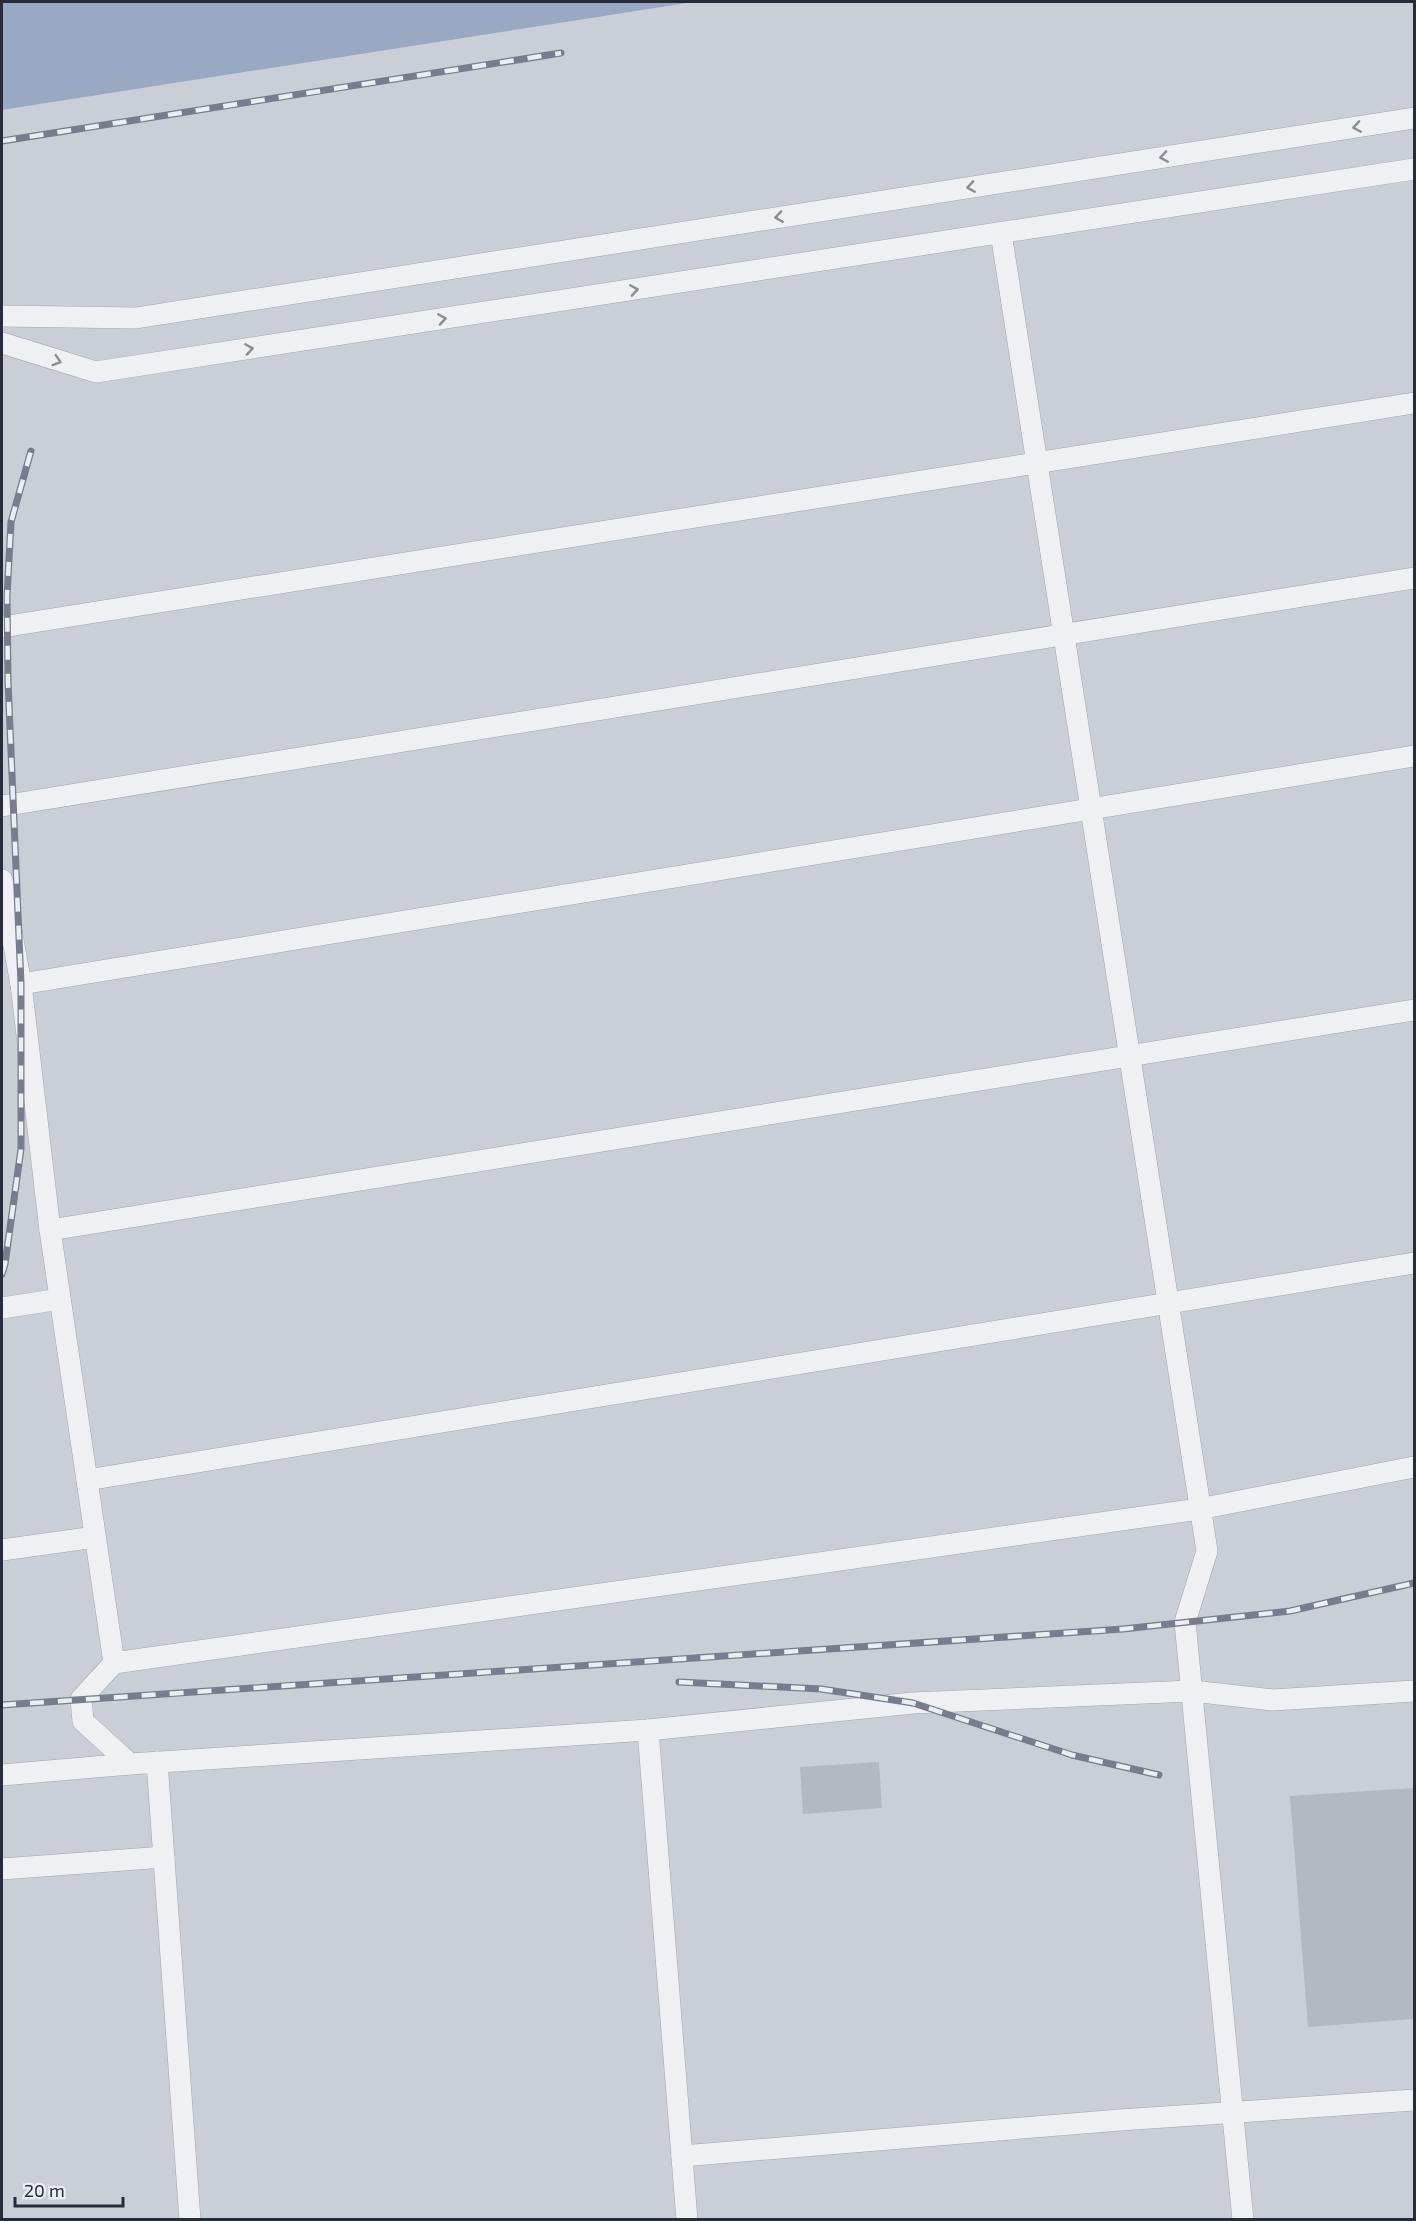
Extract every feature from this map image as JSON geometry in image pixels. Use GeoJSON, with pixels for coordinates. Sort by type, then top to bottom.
{"type":"FeatureCollection","features":[{"type":"Feature","properties":{"kind":"lane"},"geometry":{"type":"LineString","coordinates":[[2,316],[136,318],[1414,118]]}},
{"type":"Feature","properties":{"kind":"lane"},"geometry":{"type":"LineString","coordinates":[[2,344],[96,372],[1414,169]]}},
{"type":"Feature","properties":{"kind":"lane"},"geometry":{"type":"LineString","coordinates":[[1001,233],[1207,1551],[1185,1622],[1243,2220]]}},
{"type":"Feature","properties":{"kind":"lane"},"geometry":{"type":"LineString","coordinates":[[2,627],[1414,403]]}},
{"type":"Feature","properties":{"kind":"lane"},"geometry":{"type":"LineString","coordinates":[[2,806],[1414,578]]}},
{"type":"Feature","properties":{"kind":"lane"},"geometry":{"type":"LineString","coordinates":[[21,984],[1414,756]]}},
{"type":"Feature","properties":{"kind":"lane"},"geometry":{"type":"LineString","coordinates":[[2,880],[21,984],[50,1230],[114,1663]]}},
{"type":"Feature","properties":{"kind":"lane"},"geometry":{"type":"LineString","coordinates":[[50,1230],[1414,1010]]}},
{"type":"Feature","properties":{"kind":"lane"},"geometry":{"type":"LineString","coordinates":[[87,1480],[1414,1263]]}},
{"type":"Feature","properties":{"kind":"lane"},"geometry":{"type":"LineString","coordinates":[[2,1308],[60,1299]]}},
{"type":"Feature","properties":{"kind":"lane"},"geometry":{"type":"LineString","coordinates":[[130,1764],[83,1721],[81,1699],[114,1663],[1199,1509],[1414,1467]]}},
{"type":"Feature","properties":{"kind":"lane"},"geometry":{"type":"LineString","coordinates":[[2,1550],[95,1537]]}},
{"type":"Feature","properties":{"kind":"lane"},"geometry":{"type":"LineString","coordinates":[[2,1775],[157,1762],[648,1730],[913,1703],[1192,1691],[1273,1700],[1414,1691]]}},
{"type":"Feature","properties":{"kind":"lane"},"geometry":{"type":"LineString","coordinates":[[648,1730],[687,2220]]}},
{"type":"Feature","properties":{"kind":"lane"},"geometry":{"type":"LineString","coordinates":[[157,1762],[190,2220]]}},
{"type":"Feature","properties":{"kind":"lane"},"geometry":{"type":"LineString","coordinates":[[2,1869],[164,1857]]}},
{"type":"Feature","properties":{"kind":"lane"},"geometry":{"type":"LineString","coordinates":[[682,2156],[1120,2120],[1414,2100]]}},
{"type":"Feature","properties":{"kind":"shaded area"},"geometry":{"type":"Polygon","coordinates":[[[694,2],[1414,2],[1414,2219],[2,2220],[2,110],[694,2]]]}},
{"type":"Feature","properties":{"kind":"water"},"geometry":{"type":"Polygon","coordinates":[[[2,2],[694,2],[2,110],[2,2]]]}},
{"type":"Feature","properties":{"kind":"building"},"geometry":{"type":"Polygon","coordinates":[[[879,1762],[882,1808],[803,1814],[800,1767],[879,1762]]]}},
{"type":"Feature","properties":{"kind":"building"},"geometry":{"type":"Polygon","coordinates":[[[1414,1788],[1414,2019],[1308,2027],[1290,1796],[1414,1788]]]}},
{"type":"Feature","properties":{"kind":"railway"},"geometry":{"type":"LineString","coordinates":[[2,141],[561,53]]}},
{"type":"Feature","properties":{"kind":"railway"},"geometry":{"type":"LineString","coordinates":[[2,1274],[21,1149],[21,984],[8,681],[7,596],[11,522],[31,451]]}},
{"type":"Feature","properties":{"kind":"railway"},"geometry":{"type":"LineString","coordinates":[[2,1705],[1123,1629],[1290,1611],[1414,1583]]}},
{"type":"Feature","properties":{"kind":"railway"},"geometry":{"type":"LineString","coordinates":[[679,1682],[821,1689],[913,1703],[1072,1755],[1159,1775]]}}]}
